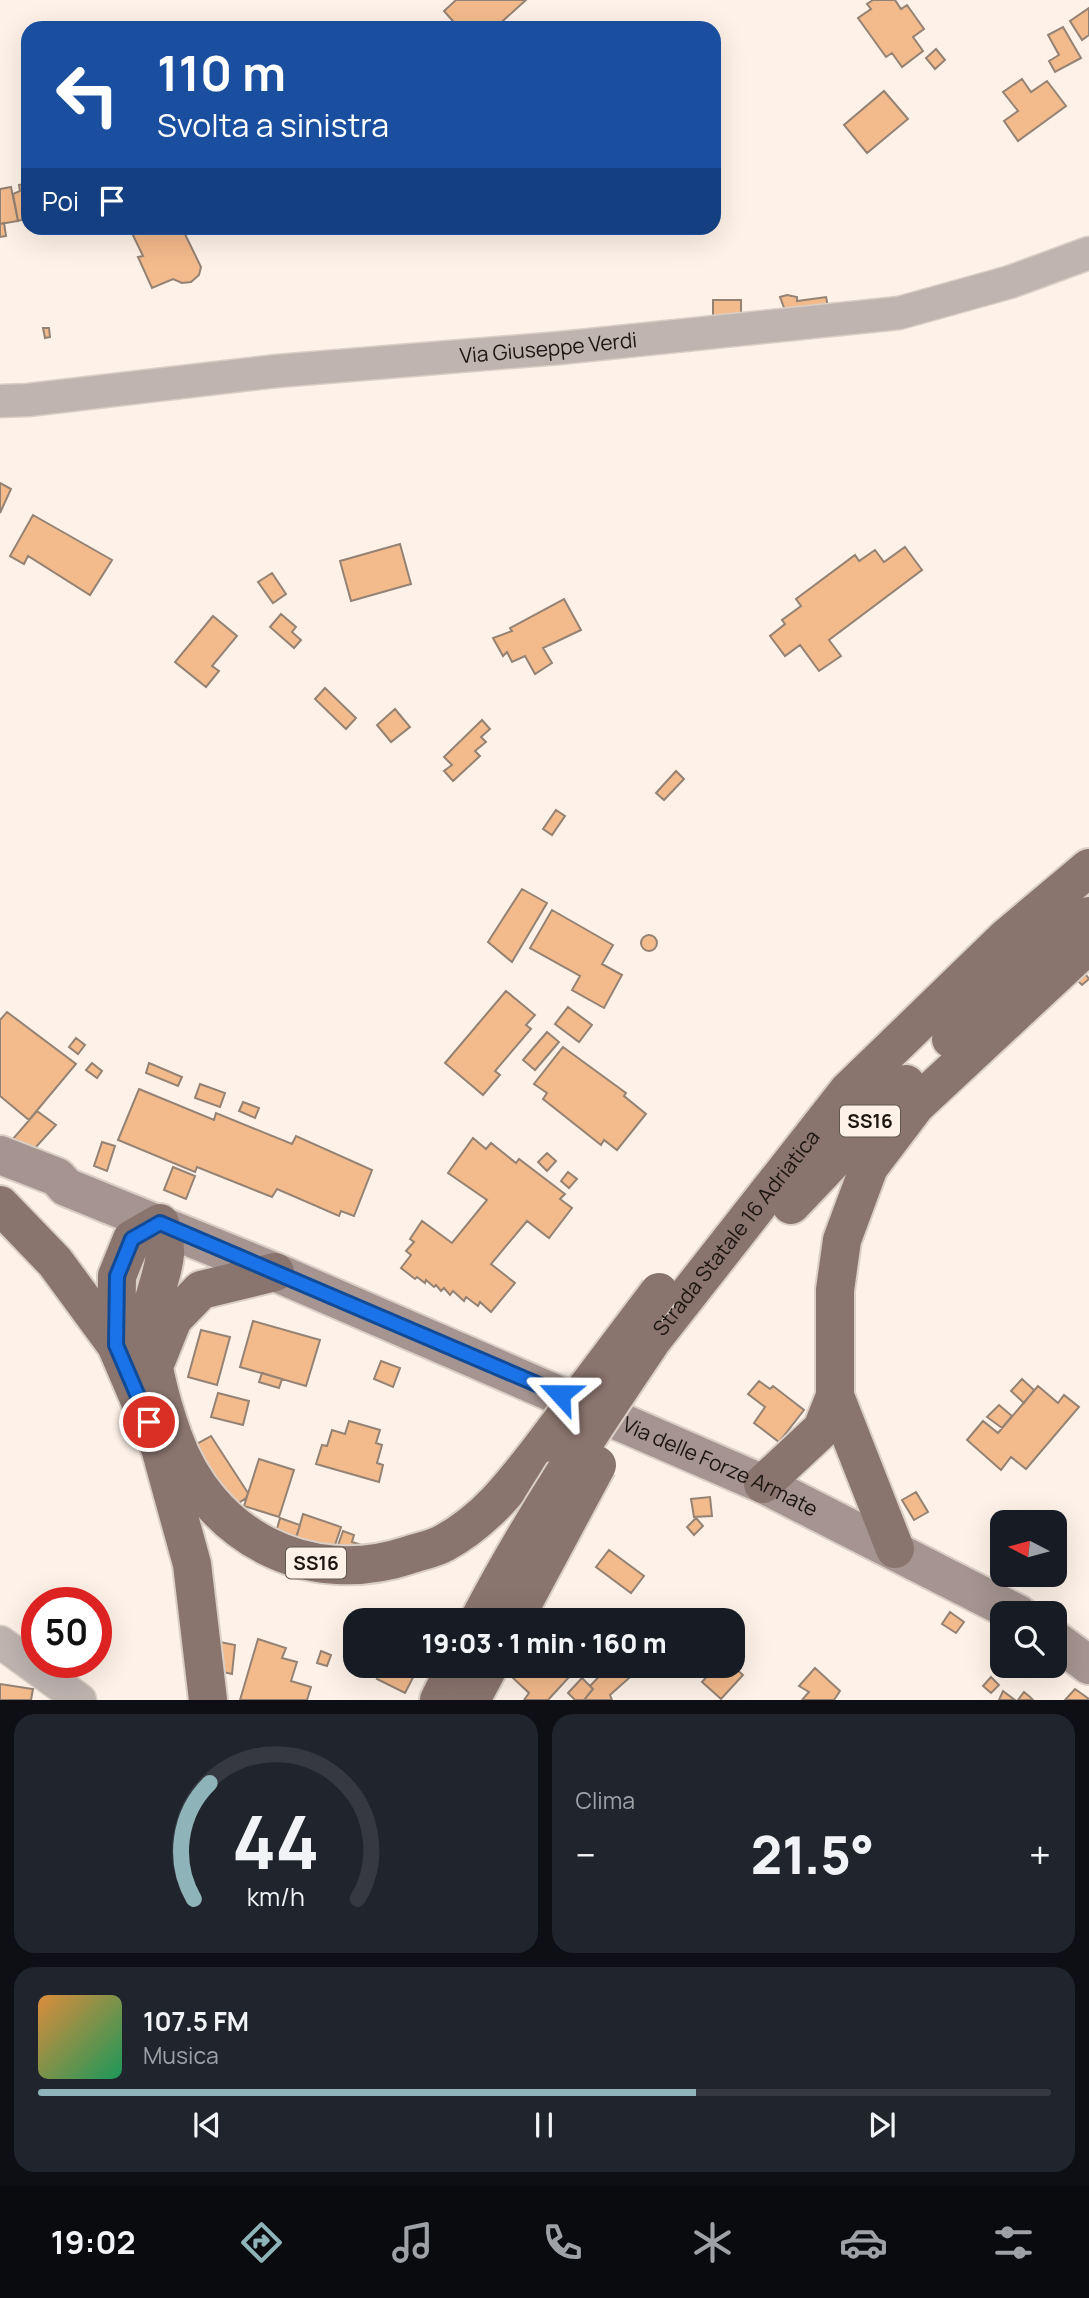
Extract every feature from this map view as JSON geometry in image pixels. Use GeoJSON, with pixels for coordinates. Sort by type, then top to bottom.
{"type":"FeatureCollection","features":[{"type":"Feature","properties":{"kind":"highway","name":"Strada Statale 16 Adriatica"},"geometry":{"type":"LineString","coordinates":[[520,1608],[664,1344],[848,1091],[1007,937],[1089,869]]}},
{"type":"Feature","properties":{"kind":"highway","name":"Strada Statale 16 Adriatica"},"geometry":{"type":"LineString","coordinates":[[486,1608],[512,1557],[579,1449],[664,1344],[806,1186],[992,997],[1089,916]]}},
{"type":"Feature","properties":{"kind":"highway","name":"SS16"},"geometry":{"type":"LineString","coordinates":[[895,1549],[835,1396],[835,1290],[842,1240],[869,1167],[916,1105],[1089,944]]}},
{"type":"Feature","properties":{"kind":"highway","name":"SS16"},"geometry":{"type":"LineString","coordinates":[[160,1223],[166,1252],[150,1321],[155,1364],[173,1436],[197,1488],[234,1527],[289,1558],[341,1567],[383,1564],[443,1544],[498,1504],[659,1292],[761,1169],[848,1091]]}},
{"type":"Feature","properties":{"kind":"highway"},"geometry":{"type":"LineString","coordinates":[[0,1205],[55,1262],[116,1345],[160,1448],[192,1564],[208,1699]]}},
{"type":"Feature","properties":{"kind":"highway"},"geometry":{"type":"LineString","coordinates":[[116,1345],[117,1276],[132,1239],[160,1223]]}},
{"type":"Feature","properties":{"kind":"highway"},"geometry":{"type":"LineString","coordinates":[[155,1364],[173,1319],[201,1290],[275,1272]]}},
{"type":"Feature","properties":{"kind":"highway","name":"SS16"},"geometry":{"type":"LineString","coordinates":[[763,1484],[822,1429],[835,1396]]}},
{"type":"Feature","properties":{"kind":"highway"},"geometry":{"type":"LineString","coordinates":[[439,1699],[450,1678]]}},
{"type":"Feature","properties":{"kind":"highway"},"geometry":{"type":"LineString","coordinates":[[471,1699],[482,1678]]}},
{"type":"Feature","properties":{"kind":"main road","name":"Via delle Forze Armate"},"geometry":{"type":"LineString","coordinates":[[0,1155],[57,1177],[66,1187],[275,1272],[763,1484],[993,1601]]}},
{"type":"Feature","properties":{"kind":"main road","name":"Via delle Forze Armate"},"geometry":{"type":"LineString","coordinates":[[0,1168],[53,1189],[66,1187]]}},
{"type":"Feature","properties":{"kind":"main road"},"geometry":{"type":"LineString","coordinates":[[1067,1649],[1089,1665]]}},
{"type":"Feature","properties":{"kind":"street","name":"Via Giuseppe Verdi"},"geometry":{"type":"LineString","coordinates":[[0,401],[277,371],[600,345],[899,313],[1010,282],[1089,253]]}},
{"type":"Feature","properties":{"kind":"street"},"geometry":{"type":"LineString","coordinates":[[0,1642],[80,1699]]}},
{"type":"Feature","properties":{"kind":"building"},"geometry":{"type":"Polygon","coordinates":[[[456,0],[526,0],[503,21],[453,21],[444,11],[456,0]]]}},
{"type":"Feature","properties":{"kind":"building"},"geometry":{"type":"Polygon","coordinates":[[[873,0],[895,0],[901,9],[907,5],[924,29],[913,37],[923,51],[902,67],[892,53],[886,57],[858,18],[871,9],[867,4],[873,0]]]}},
{"type":"Feature","properties":{"kind":"building"},"geometry":{"type":"Polygon","coordinates":[[[1089,8],[1089,35],[1082,40],[1070,21],[1089,8]]]}},
{"type":"Feature","properties":{"kind":"building"},"geometry":{"type":"Polygon","coordinates":[[[1063,27],[1081,58],[1055,72],[1049,61],[1059,55],[1048,35],[1063,27]]]}},
{"type":"Feature","properties":{"kind":"building"},"geometry":{"type":"Polygon","coordinates":[[[936,49],[945,60],[935,69],[926,58],[936,49]]]}},
{"type":"Feature","properties":{"kind":"building"},"geometry":{"type":"Polygon","coordinates":[[[1022,79],[1031,92],[1047,81],[1066,106],[1018,141],[1004,121],[1018,111],[1003,92],[1022,79]]]}},
{"type":"Feature","properties":{"kind":"building"},"geometry":{"type":"Polygon","coordinates":[[[884,91],[908,119],[867,153],[844,125],[884,91]]]}},
{"type":"Feature","properties":{"kind":"building"},"geometry":{"type":"Polygon","coordinates":[[[21,185],[21,220],[18,221],[13,194],[20,191],[21,185]]]}},
{"type":"Feature","properties":{"kind":"building"},"geometry":{"type":"Polygon","coordinates":[[[11,187],[18,221],[0,224],[0,189],[11,187]]]}},
{"type":"Feature","properties":{"kind":"building"},"geometry":{"type":"Polygon","coordinates":[[[4,223],[6,236],[0,237],[0,224],[4,223]]]}},
{"type":"Feature","properties":{"kind":"building"},"geometry":{"type":"Polygon","coordinates":[[[133,235],[185,235],[201,267],[199,275],[191,282],[182,283],[173,279],[152,288],[138,257],[143,256],[133,235]]]}},
{"type":"Feature","properties":{"kind":"building"},"geometry":{"type":"Polygon","coordinates":[[[780,297],[797,297],[797,301],[826,297],[830,316],[789,321],[780,297]]]}},
{"type":"Feature","properties":{"kind":"building"},"geometry":{"type":"Polygon","coordinates":[[[713,300],[741,300],[741,326],[713,326],[713,300]]]}},
{"type":"Feature","properties":{"kind":"building"},"geometry":{"type":"Polygon","coordinates":[[[43,328],[49,328],[50,337],[45,338],[43,328]]]}},
{"type":"Feature","properties":{"kind":"building"},"geometry":{"type":"Polygon","coordinates":[[[0,483],[11,489],[0,513],[0,483]]]}},
{"type":"Feature","properties":{"kind":"building"},"geometry":{"type":"Polygon","coordinates":[[[33,515],[112,560],[90,595],[28,556],[24,564],[10,556],[33,515]]]}},
{"type":"Feature","properties":{"kind":"building"},"geometry":{"type":"Polygon","coordinates":[[[400,544],[411,584],[351,601],[340,561],[400,544]]]}},
{"type":"Feature","properties":{"kind":"building"},"geometry":{"type":"Polygon","coordinates":[[[905,547],[922,570],[829,640],[841,656],[819,671],[800,645],[785,656],[770,636],[785,624],[782,620],[801,606],[796,599],[855,555],[859,561],[875,550],[884,562],[905,547]]]}},
{"type":"Feature","properties":{"kind":"building"},"geometry":{"type":"Polygon","coordinates":[[[272,573],[286,594],[273,603],[258,582],[272,573]]]}},
{"type":"Feature","properties":{"kind":"building"},"geometry":{"type":"Polygon","coordinates":[[[564,599],[581,630],[543,648],[552,663],[535,674],[525,656],[512,662],[507,652],[503,656],[493,638],[512,631],[510,628],[564,599]]]}},
{"type":"Feature","properties":{"kind":"building"},"geometry":{"type":"Polygon","coordinates":[[[281,614],[296,627],[292,632],[301,640],[294,648],[270,627],[281,614]]]}},
{"type":"Feature","properties":{"kind":"building"},"geometry":{"type":"Polygon","coordinates":[[[213,616],[237,636],[212,666],[219,671],[206,687],[175,662],[213,616]]]}},
{"type":"Feature","properties":{"kind":"building"},"geometry":{"type":"Polygon","coordinates":[[[325,688],[356,718],[346,729],[315,699],[325,688]]]}},
{"type":"Feature","properties":{"kind":"building"},"geometry":{"type":"Polygon","coordinates":[[[395,709],[410,727],[391,742],[377,725],[395,709]]]}},
{"type":"Feature","properties":{"kind":"building"},"geometry":{"type":"Polygon","coordinates":[[[482,720],[490,729],[481,737],[486,742],[475,751],[480,756],[453,781],[444,771],[452,765],[444,757],[482,720]]]}},
{"type":"Feature","properties":{"kind":"building"},"geometry":{"type":"Polygon","coordinates":[[[676,771],[684,779],[664,800],[656,793],[676,771]]]}},
{"type":"Feature","properties":{"kind":"building"},"geometry":{"type":"Polygon","coordinates":[[[556,810],[565,816],[552,835],[543,829],[556,810]]]}},
{"type":"Feature","properties":{"kind":"building"},"geometry":{"type":"Polygon","coordinates":[[[522,889],[547,903],[512,962],[488,942],[522,889]]]}},
{"type":"Feature","properties":{"kind":"building"},"geometry":{"type":"Polygon","coordinates":[[[552,910],[613,945],[602,964],[622,975],[604,1008],[572,990],[580,976],[530,948],[552,910]]]}},
{"type":"Feature","properties":{"kind":"building"},"geometry":{"type":"Polygon","coordinates":[[[646,935],[652,935],[657,943],[655,949],[646,951],[641,946],[641,940],[646,935]]]}},
{"type":"Feature","properties":{"kind":"building"},"geometry":{"type":"Polygon","coordinates":[[[1083,971],[1089,979],[1082,985],[1075,978],[1083,971]]]}},
{"type":"Feature","properties":{"kind":"building"},"geometry":{"type":"Polygon","coordinates":[[[506,991],[535,1015],[526,1025],[531,1029],[495,1071],[500,1075],[483,1095],[445,1063],[506,991]]]}},
{"type":"Feature","properties":{"kind":"building"},"geometry":{"type":"Polygon","coordinates":[[[568,1007],[592,1025],[579,1042],[555,1024],[568,1007]]]}},
{"type":"Feature","properties":{"kind":"building"},"geometry":{"type":"Polygon","coordinates":[[[7,1012],[76,1064],[29,1120],[0,1096],[0,1020],[7,1012]]]}},
{"type":"Feature","properties":{"kind":"building"},"geometry":{"type":"Polygon","coordinates":[[[547,1032],[559,1042],[535,1070],[523,1060],[547,1032]]]}},
{"type":"Feature","properties":{"kind":"building"},"geometry":{"type":"Polygon","coordinates":[[[76,1038],[85,1045],[78,1054],[69,1047],[76,1038]]]}},
{"type":"Feature","properties":{"kind":"building"},"geometry":{"type":"Polygon","coordinates":[[[563,1047],[626,1093],[624,1096],[646,1114],[617,1150],[604,1140],[601,1145],[543,1099],[547,1093],[534,1084],[563,1047]]]}},
{"type":"Feature","properties":{"kind":"building"},"geometry":{"type":"Polygon","coordinates":[[[92,1063],[102,1071],[97,1078],[86,1070],[92,1063]]]}},
{"type":"Feature","properties":{"kind":"building"},"geometry":{"type":"Polygon","coordinates":[[[149,1063],[182,1077],[178,1086],[146,1073],[149,1063]]]}},
{"type":"Feature","properties":{"kind":"building"},"geometry":{"type":"Polygon","coordinates":[[[200,1084],[225,1093],[220,1107],[195,1098],[200,1084]]]}},
{"type":"Feature","properties":{"kind":"building"},"geometry":{"type":"Polygon","coordinates":[[[139,1089],[214,1120],[216,1113],[292,1144],[296,1136],[372,1170],[354,1216],[341,1211],[339,1216],[277,1189],[272,1197],[197,1167],[195,1172],[118,1140],[139,1089]]]}},
{"type":"Feature","properties":{"kind":"building"},"geometry":{"type":"Polygon","coordinates":[[[243,1102],[259,1108],[255,1118],[239,1111],[243,1102]]]}},
{"type":"Feature","properties":{"kind":"building"},"geometry":{"type":"Polygon","coordinates":[[[37,1111],[56,1125],[35,1148],[12,1140],[37,1111]]]}},
{"type":"Feature","properties":{"kind":"building"},"geometry":{"type":"Polygon","coordinates":[[[473,1138],[486,1149],[491,1143],[516,1163],[519,1159],[565,1194],[560,1199],[572,1208],[549,1238],[527,1221],[491,1264],[515,1283],[491,1312],[480,1302],[478,1306],[466,1297],[464,1301],[453,1291],[450,1295],[444,1288],[441,1291],[426,1280],[425,1283],[417,1277],[415,1279],[401,1268],[411,1255],[406,1251],[414,1242],[410,1239],[422,1221],[452,1243],[487,1200],[448,1173],[473,1138]]]}},
{"type":"Feature","properties":{"kind":"building"},"geometry":{"type":"Polygon","coordinates":[[[102,1142],[115,1146],[107,1171],[94,1166],[102,1142]]]}},
{"type":"Feature","properties":{"kind":"building"},"geometry":{"type":"Polygon","coordinates":[[[547,1153],[556,1161],[547,1171],[538,1162],[547,1153]]]}},
{"type":"Feature","properties":{"kind":"building"},"geometry":{"type":"Polygon","coordinates":[[[173,1167],[195,1176],[186,1199],[164,1190],[173,1167]]]}},
{"type":"Feature","properties":{"kind":"building"},"geometry":{"type":"Polygon","coordinates":[[[568,1172],[577,1179],[569,1188],[561,1181],[568,1172]]]}},
{"type":"Feature","properties":{"kind":"building"},"geometry":{"type":"Polygon","coordinates":[[[253,1321],[320,1340],[306,1386],[240,1367],[253,1321]]]}},
{"type":"Feature","properties":{"kind":"building"},"geometry":{"type":"Polygon","coordinates":[[[201,1330],[230,1337],[217,1385],[188,1377],[201,1330]]]}},
{"type":"Feature","properties":{"kind":"building"},"geometry":{"type":"Polygon","coordinates":[[[381,1361],[400,1368],[393,1387],[374,1379],[381,1361]]]}},
{"type":"Feature","properties":{"kind":"building"},"geometry":{"type":"Polygon","coordinates":[[[262,1373],[282,1379],[279,1388],[259,1382],[262,1373]]]}},
{"type":"Feature","properties":{"kind":"building"},"geometry":{"type":"Polygon","coordinates":[[[1022,1379],[1034,1390],[1024,1403],[1011,1391],[1022,1379]]]}},
{"type":"Feature","properties":{"kind":"building"},"geometry":{"type":"Polygon","coordinates":[[[759,1381],[770,1389],[773,1386],[804,1410],[779,1442],[754,1423],[765,1407],[748,1394],[759,1381]]]}},
{"type":"Feature","properties":{"kind":"building"},"geometry":{"type":"Polygon","coordinates":[[[1038,1386],[1058,1403],[1064,1395],[1079,1407],[1026,1469],[1011,1457],[1001,1470],[967,1440],[983,1421],[998,1433],[1038,1386]]]}},
{"type":"Feature","properties":{"kind":"building"},"geometry":{"type":"Polygon","coordinates":[[[218,1393],[249,1401],[243,1425],[211,1417],[218,1393]]]}},
{"type":"Feature","properties":{"kind":"building"},"geometry":{"type":"Polygon","coordinates":[[[999,1405],[1012,1416],[1002,1428],[987,1417],[999,1405]]]}},
{"type":"Feature","properties":{"kind":"building"},"geometry":{"type":"Polygon","coordinates":[[[349,1421],[380,1430],[376,1443],[382,1445],[377,1463],[383,1465],[379,1482],[316,1464],[322,1445],[327,1446],[332,1430],[345,1434],[349,1421]]]}},
{"type":"Feature","properties":{"kind":"building"},"geometry":{"type":"Polygon","coordinates":[[[211,1436],[248,1493],[246,1498],[231,1508],[191,1447],[211,1436]]]}},
{"type":"Feature","properties":{"kind":"building"},"geometry":{"type":"Polygon","coordinates":[[[259,1459],[294,1470],[279,1517],[244,1506],[259,1459]]]}},
{"type":"Feature","properties":{"kind":"building"},"geometry":{"type":"Polygon","coordinates":[[[916,1492],[928,1512],[914,1520],[902,1500],[916,1492]]]}},
{"type":"Feature","properties":{"kind":"building"},"geometry":{"type":"Polygon","coordinates":[[[710,1497],[712,1516],[694,1517],[691,1499],[710,1497]]]}},
{"type":"Feature","properties":{"kind":"building"},"geometry":{"type":"Polygon","coordinates":[[[303,1514],[341,1527],[332,1554],[294,1546],[303,1514]]]}},
{"type":"Feature","properties":{"kind":"building"},"geometry":{"type":"Polygon","coordinates":[[[280,1518],[300,1525],[294,1543],[275,1536],[280,1518]]]}},
{"type":"Feature","properties":{"kind":"building"},"geometry":{"type":"Polygon","coordinates":[[[696,1518],[703,1526],[694,1535],[687,1527],[696,1518]]]}},
{"type":"Feature","properties":{"kind":"building"},"geometry":{"type":"Polygon","coordinates":[[[343,1531],[354,1535],[352,1542],[362,1545],[336,1551],[343,1531]]]}},
{"type":"Feature","properties":{"kind":"building"},"geometry":{"type":"Polygon","coordinates":[[[609,1550],[644,1576],[631,1593],[596,1567],[609,1550]]]}},
{"type":"Feature","properties":{"kind":"building"},"geometry":{"type":"Polygon","coordinates":[[[950,1612],[964,1622],[956,1633],[942,1624],[950,1612]]]}},
{"type":"Feature","properties":{"kind":"building"},"geometry":{"type":"Polygon","coordinates":[[[258,1639],[286,1648],[282,1658],[297,1662],[291,1681],[311,1687],[307,1700],[240,1700],[258,1639]]]}},
{"type":"Feature","properties":{"kind":"building"},"geometry":{"type":"Polygon","coordinates":[[[215,1641],[235,1645],[232,1674],[218,1671],[215,1641]]]}},
{"type":"Feature","properties":{"kind":"building"},"geometry":{"type":"Polygon","coordinates":[[[321,1651],[331,1655],[327,1666],[317,1663],[321,1651]]]}},
{"type":"Feature","properties":{"kind":"building"},"geometry":{"type":"Polygon","coordinates":[[[815,1668],[840,1691],[834,1700],[802,1700],[809,1692],[799,1686],[815,1668]]]}},
{"type":"Feature","properties":{"kind":"building"},"geometry":{"type":"Polygon","coordinates":[[[378,1678],[413,1678],[405,1693],[378,1678]]]}},
{"type":"Feature","properties":{"kind":"building"},"geometry":{"type":"Polygon","coordinates":[[[513,1678],[568,1678],[548,1700],[524,1700],[529,1693],[513,1678]]]}},
{"type":"Feature","properties":{"kind":"building"},"geometry":{"type":"Polygon","coordinates":[[[582,1678],[593,1689],[584,1700],[575,1700],[568,1693],[582,1678]]]}},
{"type":"Feature","properties":{"kind":"building"},"geometry":{"type":"Polygon","coordinates":[[[598,1678],[629,1678],[610,1695],[612,1700],[584,1700],[593,1689],[590,1686],[598,1678]]]}},
{"type":"Feature","properties":{"kind":"building"},"geometry":{"type":"Polygon","coordinates":[[[706,1678],[740,1678],[721,1699],[702,1682],[706,1678]]]}},
{"type":"Feature","properties":{"kind":"building"},"geometry":{"type":"Polygon","coordinates":[[[990,1678],[999,1685],[991,1693],[983,1686],[990,1678]]]}},
{"type":"Feature","properties":{"kind":"building"},"geometry":{"type":"Polygon","coordinates":[[[0,1684],[33,1689],[31,1700],[0,1700],[0,1684]]]}},
{"type":"Feature","properties":{"kind":"building"},"geometry":{"type":"Polygon","coordinates":[[[1075,1689],[1089,1699],[1089,1700],[1065,1700],[1075,1689]]]}},
{"type":"Feature","properties":{"kind":"building"},"geometry":{"type":"Polygon","coordinates":[[[1003,1691],[1015,1700],[999,1700],[1003,1691]]]}},
{"type":"Feature","properties":{"kind":"building"},"geometry":{"type":"Polygon","coordinates":[[[1024,1692],[1030,1697],[1033,1700],[1018,1700],[1024,1692]]]}},
{"type":"Feature","properties":{"kind":"route"},"geometry":{"type":"LineString","coordinates":[[149,1422],[116,1345],[117,1276],[132,1239],[160,1223],[560,1394]]}}]}
